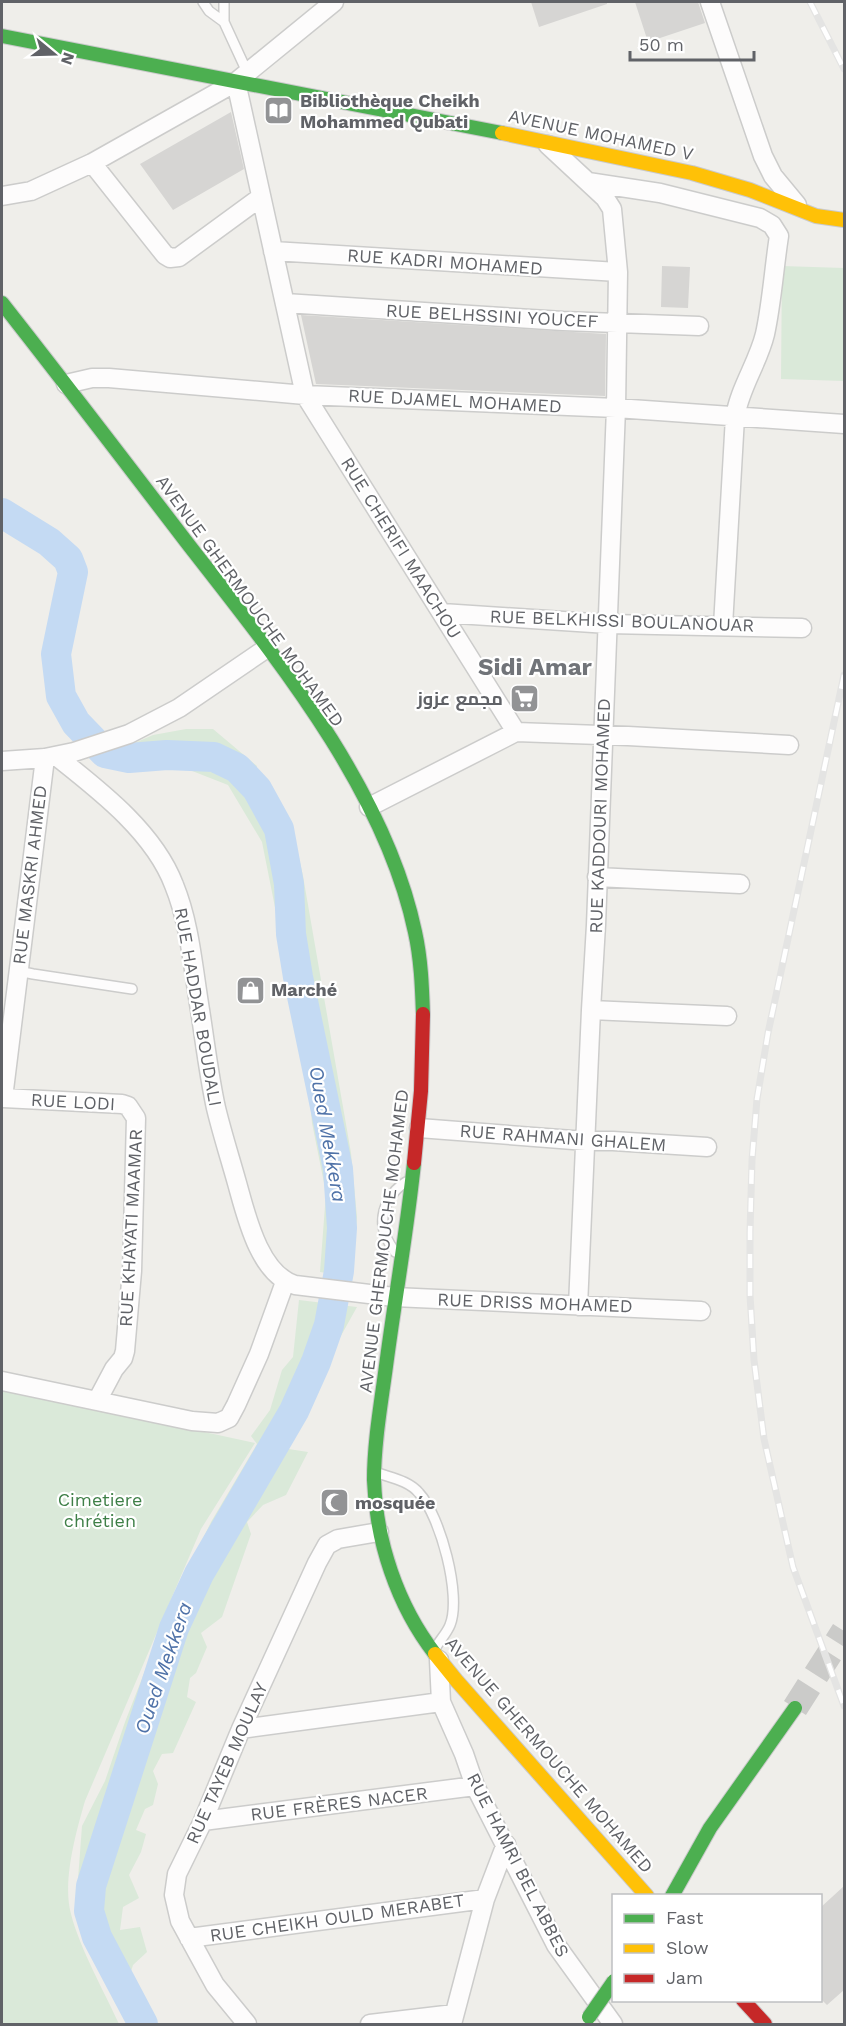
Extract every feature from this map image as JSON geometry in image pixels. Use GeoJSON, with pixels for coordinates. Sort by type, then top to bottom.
{"type":"FeatureCollection","features":[{"type":"Feature","properties":{"kind":"main road","name":"AVENUE MOHAMED V"},"geometry":{"type":"LineString","coordinates":[[2,36],[242,78],[686,171],[840,221]]}},
{"type":"Feature","properties":{"kind":"main road","name":"AVENUE GHERMOUCHE MOHAMED"},"geometry":{"type":"LineString","coordinates":[[2,303],[267,648],[317,717],[369,807],[390,852],[408,907],[420,966],[423,1022],[422,1100],[374,1460],[379,1532],[390,1567],[411,1617],[436,1655],[573,1815],[645,1894]]}},
{"type":"Feature","properties":{"kind":"main road"},"geometry":{"type":"LineString","coordinates":[[673,1894],[711,1828],[795,1708]]}},
{"type":"Feature","properties":{"kind":"main road"},"geometry":{"type":"LineString","coordinates":[[586,2021],[612,1984]]}},
{"type":"Feature","properties":{"kind":"main road"},"geometry":{"type":"LineString","coordinates":[[744,2002],[765,2025]]}},
{"type":"Feature","properties":{"kind":"street"},"geometry":{"type":"LineString","coordinates":[[2,196],[31,191],[92,163],[242,78],[334,2]]}},
{"type":"Feature","properties":{"kind":"street"},"geometry":{"type":"LineString","coordinates":[[710,2],[763,156],[773,176],[801,210]]}},
{"type":"Feature","properties":{"kind":"street","name":"RUE CHERIFI MAACHOU"},"geometry":{"type":"LineString","coordinates":[[242,78],[261,197],[305,394],[516,732]]}},
{"type":"Feature","properties":{"kind":"street","name":"RUE KADDOURI MOHAMED"},"geometry":{"type":"LineString","coordinates":[[543,140],[605,198],[612,209],[618,273],[616,408],[608,624],[578,1306]]}},
{"type":"Feature","properties":{"kind":"street"},"geometry":{"type":"LineString","coordinates":[[92,163],[165,255],[170,258],[179,257],[261,197]]}},
{"type":"Feature","properties":{"kind":"street"},"geometry":{"type":"LineString","coordinates":[[588,182],[660,193],[760,218],[772,225],[779,236],[765,334],[755,367],[744,384],[735,417],[723,626]]}},
{"type":"Feature","properties":{"kind":"street","name":"RUE KADRI MOHAMED"},"geometry":{"type":"LineString","coordinates":[[273,251],[618,273]]}},
{"type":"Feature","properties":{"kind":"street","name":"RUE BELHSSINI YOUCEF"},"geometry":{"type":"LineString","coordinates":[[285,303],[699,326]]}},
{"type":"Feature","properties":{"kind":"street","name":"RUE DJAMEL MOHAMED"},"geometry":{"type":"LineString","coordinates":[[66,384],[92,378],[109,378],[305,394],[616,408],[844,424]]}},
{"type":"Feature","properties":{"kind":"street","name":"RUE BELKHISSI BOULANOUAR"},"geometry":{"type":"LineString","coordinates":[[442,613],[608,624],[802,628]]}},
{"type":"Feature","properties":{"kind":"street"},"geometry":{"type":"LineString","coordinates":[[2,761],[58,755],[129,734],[179,708],[267,648]]}},
{"type":"Feature","properties":{"kind":"street"},"geometry":{"type":"LineString","coordinates":[[369,807],[516,732],[789,745]]}},
{"type":"Feature","properties":{"kind":"street","name":"RUE MASKRI AHMED"},"geometry":{"type":"LineString","coordinates":[[3,1098],[10,970],[58,755]]}},
{"type":"Feature","properties":{"kind":"street","name":"RUE HADDAR BOUDALI"},"geometry":{"type":"LineString","coordinates":[[58,755],[96,789],[158,852],[174,885],[186,925],[216,1107],[247,1219],[265,1259],[277,1276],[290,1284]]}},
{"type":"Feature","properties":{"kind":"street"},"geometry":{"type":"LineString","coordinates":[[597,877],[740,884]]}},
{"type":"Feature","properties":{"kind":"street"},"geometry":{"type":"LineString","coordinates":[[591,1010],[727,1016]]}},
{"type":"Feature","properties":{"kind":"street","name":"RUE LODI"},"geometry":{"type":"LineString","coordinates":[[3,1098],[122,1104],[128,1106],[136,1118]]}},
{"type":"Feature","properties":{"kind":"street","name":"RUE KHAYATI MAAMAR"},"geometry":{"type":"LineString","coordinates":[[97,1401],[114,1369],[123,1358],[124,1351],[132,1271],[136,1118]]}},
{"type":"Feature","properties":{"kind":"street","name":"RUE RAHMANI GHALEM"},"geometry":{"type":"LineString","coordinates":[[419,1128],[586,1141],[707,1147]]}},
{"type":"Feature","properties":{"kind":"street"},"geometry":{"type":"LineString","coordinates":[[2,1381],[192,1421],[218,1423],[229,1418],[236,1405],[290,1284]]}},
{"type":"Feature","properties":{"kind":"street","name":"RUE DRISS MOHAMED"},"geometry":{"type":"LineString","coordinates":[[290,1284],[394,1297],[702,1311]]}},
{"type":"Feature","properties":{"kind":"street","name":"RUE TAYEB MOULAY"},"geometry":{"type":"LineString","coordinates":[[247,2025],[215,1985],[180,1921],[174,1895],[177,1874],[203,1821],[241,1729],[327,1545],[338,1539],[379,1532]]}},
{"type":"Feature","properties":{"kind":"street","name":"RUE HAMRI BEL ABBES"},"geometry":{"type":"LineString","coordinates":[[436,1655],[441,1702],[476,1786],[556,1945],[613,2025]]}},
{"type":"Feature","properties":{"kind":"street"},"geometry":{"type":"LineString","coordinates":[[241,1729],[441,1702]]}},
{"type":"Feature","properties":{"kind":"street","name":"RUE FRÈRES NACER"},"geometry":{"type":"LineString","coordinates":[[203,1821],[476,1786]]}},
{"type":"Feature","properties":{"kind":"street"},"geometry":{"type":"LineString","coordinates":[[370,2025],[453,2019],[485,1899],[506,1844]]}},
{"type":"Feature","properties":{"kind":"street","name":"RUE CHEIKH OULD MERABET"},"geometry":{"type":"LineString","coordinates":[[189,1938],[485,1899]]}},
{"type":"Feature","properties":{"kind":"lane"},"geometry":{"type":"LineString","coordinates":[[203,2],[209,11],[225,22]]}},
{"type":"Feature","properties":{"kind":"lane"},"geometry":{"type":"LineString","coordinates":[[224,2],[225,22],[242,78]]}},
{"type":"Feature","properties":{"kind":"lane"},"geometry":{"type":"LineString","coordinates":[[10,970],[132,989]]}},
{"type":"Feature","properties":{"kind":"lane"},"geometry":{"type":"LineString","coordinates":[[400,1261],[382,1226],[389,1197],[399,1186],[413,1178]]}},
{"type":"Feature","properties":{"kind":"lane"},"geometry":{"type":"LineString","coordinates":[[375,1472],[409,1484],[424,1499],[434,1520],[453,1580],[450,1625],[436,1655]]}},
{"type":"Feature","properties":{"kind":"green space"},"geometry":{"type":"Polygon","coordinates":[[[782,266],[844,268],[844,381],[781,379],[782,266]]]}},
{"type":"Feature","properties":{"kind":"green space"},"geometry":{"type":"Polygon","coordinates":[[[186,729],[213,729],[257,766],[253,778],[262,775],[283,808],[293,831],[303,876],[351,1153],[357,1217],[352,1274],[343,1272],[344,1260],[333,1274],[320,1272],[326,1193],[312,1123],[307,1068],[262,842],[228,785],[182,767],[102,757],[153,735],[186,729]],[[275,833],[275,853],[293,870],[282,886],[296,916],[287,941],[293,972],[311,1006],[319,1053],[320,1095],[335,1129],[339,1162],[336,1201],[347,1212],[338,1222],[337,1247],[345,1255],[350,1209],[340,1201],[345,1186],[336,1123],[324,1087],[317,1009],[303,983],[291,944],[300,915],[289,884],[295,867],[287,847],[275,833]]]}},
{"type":"Feature","properties":{"kind":"green space"},"geometry":{"type":"Polygon","coordinates":[[[299,1300],[357,1307],[318,1377],[318,1386],[297,1415],[282,1448],[308,1452],[286,1495],[263,1505],[247,1522],[251,1534],[222,1617],[201,1633],[207,1647],[196,1673],[190,1678],[187,1697],[196,1702],[173,1753],[162,1754],[153,1771],[158,1784],[153,1805],[145,1809],[136,1830],[146,1834],[141,1852],[129,1875],[139,1898],[123,1907],[120,1930],[140,1927],[147,1952],[133,1965],[122,2000],[76,1906],[82,1826],[105,1781],[125,1722],[171,1604],[211,1522],[257,1444],[251,1436],[270,1410],[282,1370],[293,1357],[299,1300]]]}},
{"type":"Feature","properties":{"kind":"green space","name":"Cimetiere chrétien"},"geometry":{"type":"Polygon","coordinates":[[[2,1388],[255,1443],[201,1529],[85,1801],[74,1842],[68,1887],[71,1914],[86,1955],[119,2024],[2,2024],[2,1388]]]}},
{"type":"Feature","properties":{"kind":"building"},"geometry":{"type":"Polygon","coordinates":[[[531,2],[607,2],[607,4],[539,27],[531,2]]]}},
{"type":"Feature","properties":{"kind":"building"},"geometry":{"type":"Polygon","coordinates":[[[635,2],[698,2],[705,23],[648,42],[635,2]]]}},
{"type":"Feature","properties":{"kind":"building"},"geometry":{"type":"Polygon","coordinates":[[[231,112],[244,169],[173,210],[140,164],[231,112]]]}},
{"type":"Feature","properties":{"kind":"building"},"geometry":{"type":"Polygon","coordinates":[[[662,266],[690,267],[688,308],[661,307],[662,266]]]}},
{"type":"Feature","properties":{"kind":"building"},"geometry":{"type":"Polygon","coordinates":[[[301,315],[606,334],[605,396],[316,384],[301,315]]]}},
{"type":"Feature","properties":{"kind":"building"},"geometry":{"type":"Polygon","coordinates":[[[844,1886],[844,1990],[827,2005],[822,2000],[822,1906],[844,1886]]]}},
{"type":"Feature","properties":{"kind":"waterway","name":"Oued Mekkera"},"geometry":{"type":"LineString","coordinates":[[2,513],[49,542],[68,559],[73,572],[56,654],[61,696],[76,723],[105,753],[129,758],[167,755],[214,757],[237,768],[257,789],[279,829],[289,884],[291,934],[298,977],[338,1169],[342,1228],[339,1271],[329,1325],[316,1362],[294,1411],[199,1574],[174,1628],[91,1886],[89,1911],[97,1937],[143,2024]]}},
{"type":"Feature","properties":{"kind":"tunnel"},"geometry":{"type":"LineString","coordinates":[[795,1708],[844,1631]]}},
{"type":"Feature","properties":{"kind":"railway"},"geometry":{"type":"LineString","coordinates":[[810,2],[844,69]]}},
{"type":"Feature","properties":{"kind":"railway"},"geometry":{"type":"LineString","coordinates":[[844,675],[768,1033],[757,1099],[750,1232],[750,1295],[754,1360],[764,1439],[793,1567],[844,1706]]}},
{"type":"Feature","properties":{"kind":"traffic: fast"},"geometry":{"type":"LineString","coordinates":[[2,36],[502,133]]}},
{"type":"Feature","properties":{"kind":"traffic: fast"},"geometry":{"type":"LineString","coordinates":[[2,303],[291,679],[353,776],[379,827],[400,879],[417,942],[423,1014]]}},
{"type":"Feature","properties":{"kind":"traffic: fast"},"geometry":{"type":"LineString","coordinates":[[414,1163],[378,1423],[374,1480],[379,1526],[391,1571],[410,1615],[435,1654]]}},
{"type":"Feature","properties":{"kind":"traffic: fast"},"geometry":{"type":"LineString","coordinates":[[673,1894],[710,1828],[795,1708]]}},
{"type":"Feature","properties":{"kind":"traffic: fast"},"geometry":{"type":"LineString","coordinates":[[589,2017],[612,1984]]}},
{"type":"Feature","properties":{"kind":"traffic: slow"},"geometry":{"type":"LineString","coordinates":[[502,133],[692,173],[750,190],[816,216],[844,220]]}},
{"type":"Feature","properties":{"kind":"traffic: slow"},"geometry":{"type":"LineString","coordinates":[[435,1654],[645,1894]]}},
{"type":"Feature","properties":{"kind":"traffic: jam"},"geometry":{"type":"LineString","coordinates":[[414,1163],[421,1091],[423,1014]]}},
{"type":"Feature","properties":{"kind":"traffic: jam"},"geometry":{"type":"LineString","coordinates":[[745,2002],[765,2024]]}},
{"type":"Feature","properties":{"kind":"place","name":"Bibliothèque Cheikh Mohammed Qubati"},"geometry":{"type":"Point","coordinates":[279,111]}},
{"type":"Feature","properties":{"kind":"place","name":"مجمع عزوز"},"geometry":{"type":"Point","coordinates":[524,699]}},
{"type":"Feature","properties":{"kind":"place","name":"Marché"},"geometry":{"type":"Point","coordinates":[250,990]}},
{"type":"Feature","properties":{"kind":"place","name":"mosquée"},"geometry":{"type":"Point","coordinates":[334,1503]}},
{"type":"Feature","properties":{"kind":"district","name":"Sidi Amar"},"geometry":{"type":"Point","coordinates":[535,667]}}]}
